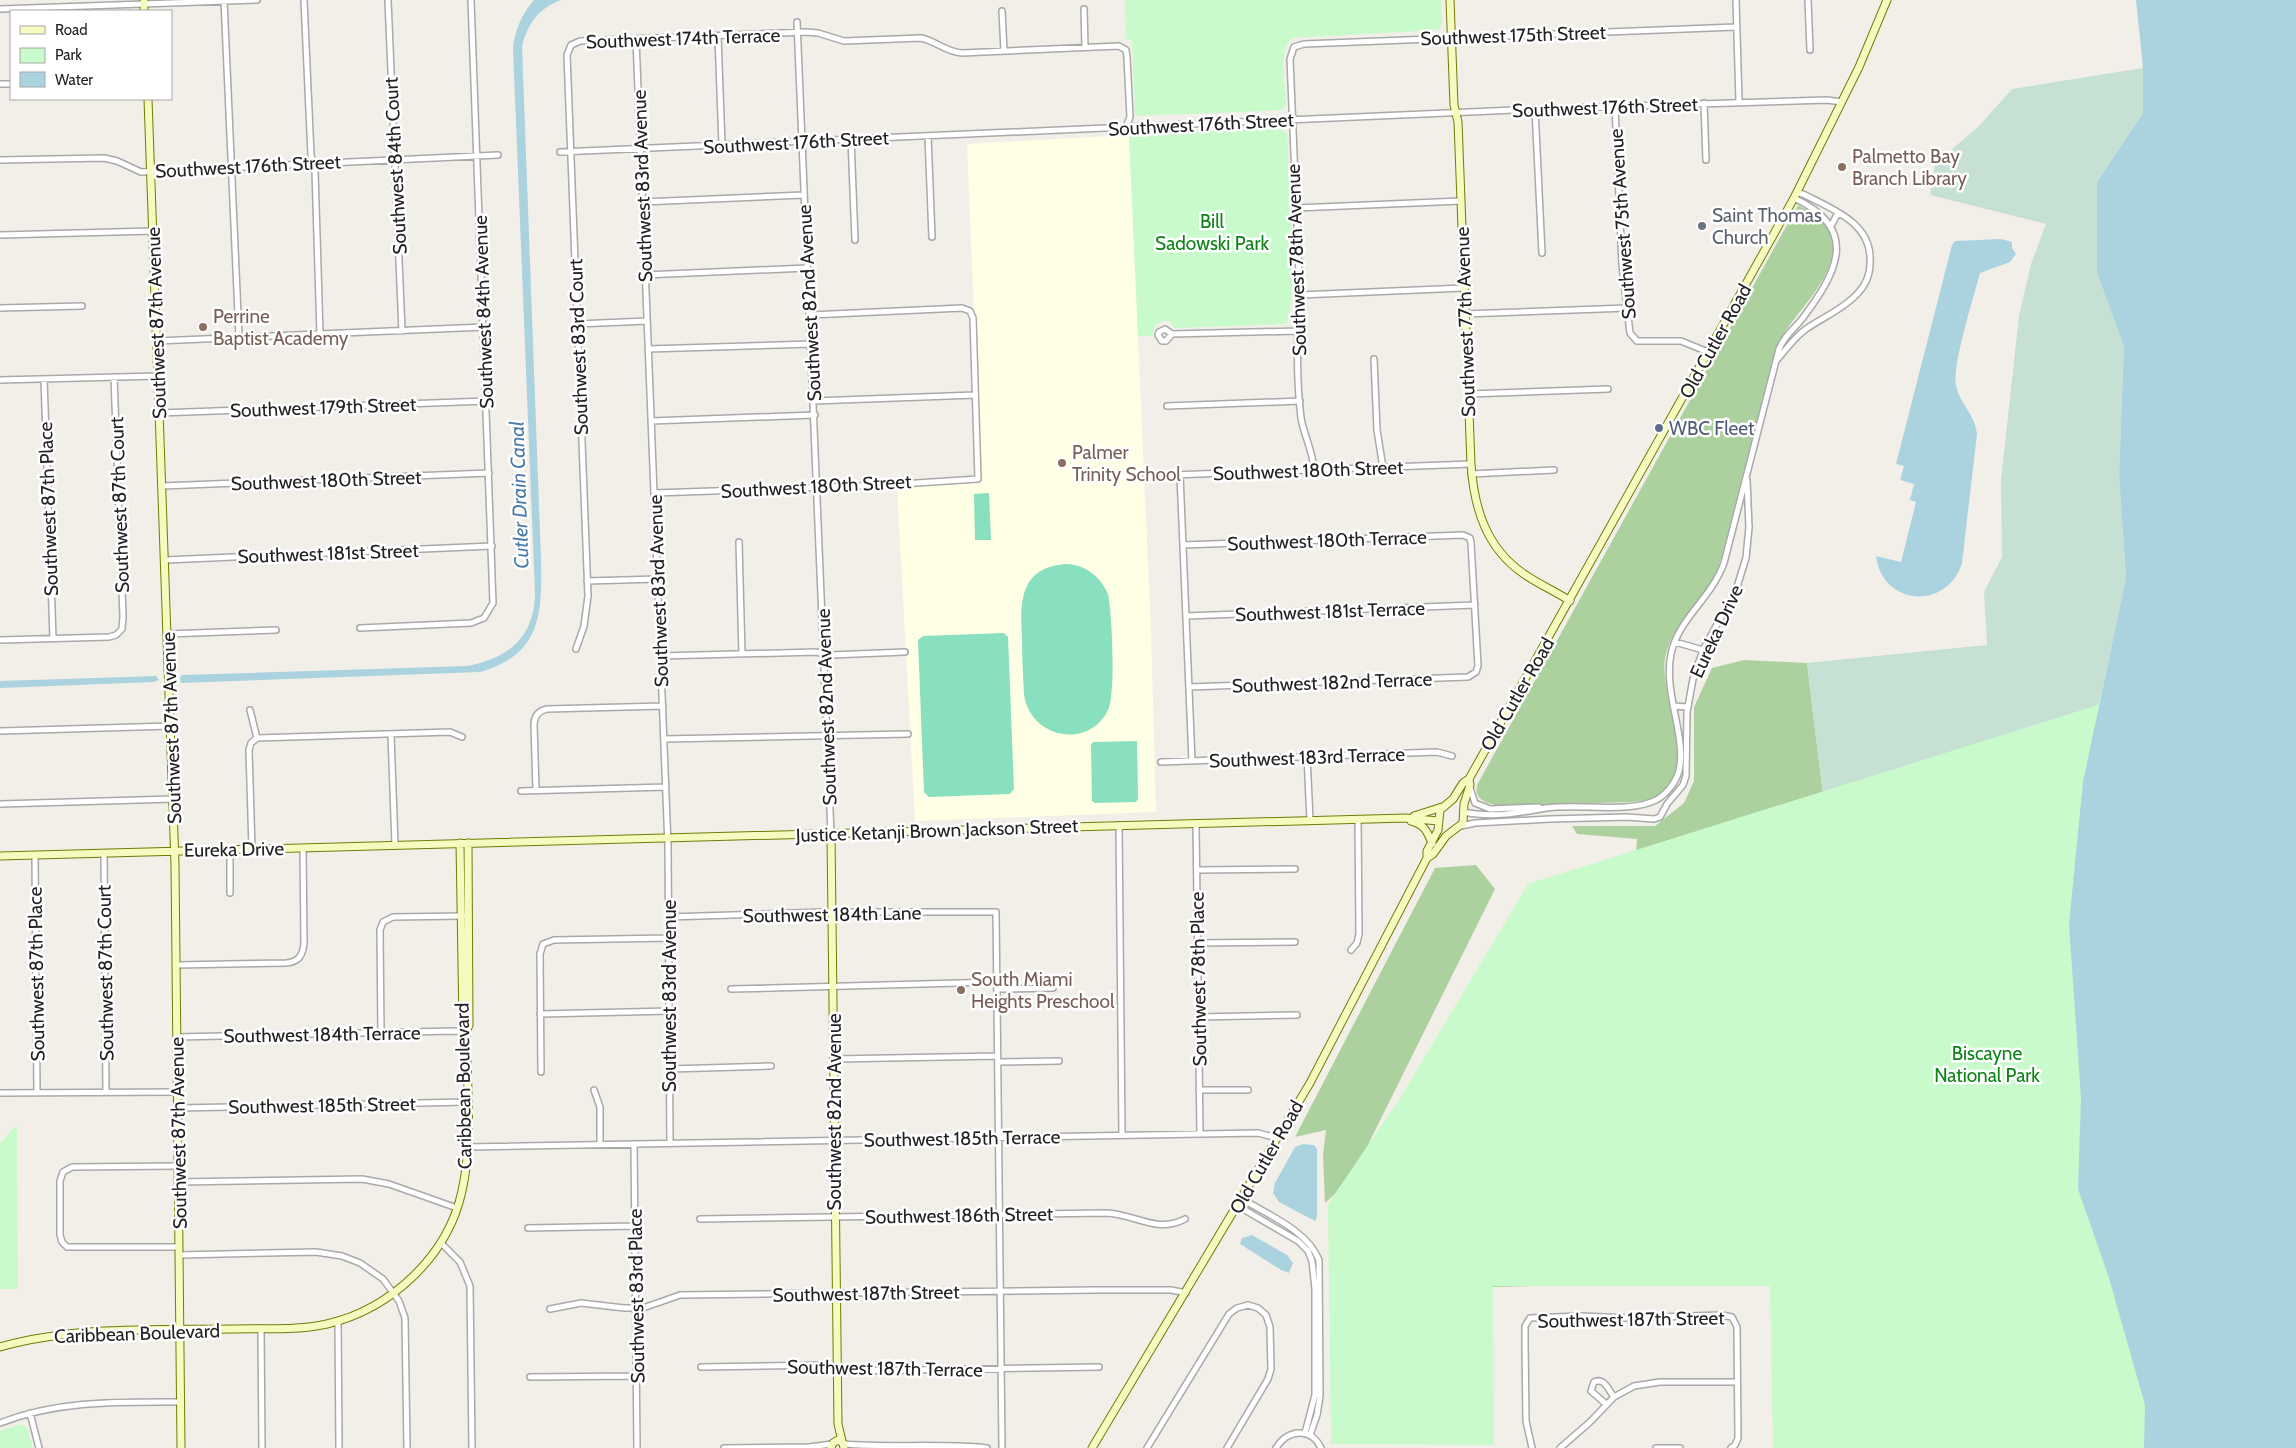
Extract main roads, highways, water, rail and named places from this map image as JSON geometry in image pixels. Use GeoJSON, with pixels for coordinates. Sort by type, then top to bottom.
{"type":"FeatureCollection","features":[{"type":"Feature","properties":{"kind":"water","name":"Cutler Drain Canal"},"geometry":{"type":"Polygon","coordinates":[[[534,0],[561,0],[540,12],[527,30],[522,46],[541,559],[541,597],[534,629],[527,643],[516,654],[500,664],[480,672],[181,683],[180,677],[182,675],[468,666],[496,657],[507,651],[524,634],[534,609],[535,594],[513,48],[515,34],[520,22],[534,0]]]}},
{"type":"Feature","properties":{"kind":"water"},"geometry":{"type":"Polygon","coordinates":[[[2136,0],[2296,0],[2296,1448],[2144,1448],[2145,1405],[2109,1278],[2078,1189],[2081,1098],[2069,924],[2083,782],[2126,578],[2119,475],[2124,347],[2097,273],[2097,182],[2143,113],[2143,68],[2136,0]]]}},
{"type":"Feature","properties":{"kind":"water"},"geometry":{"type":"Polygon","coordinates":[[[2001,239],[2012,242],[2012,248],[2016,254],[2010,262],[1980,273],[1957,362],[1956,385],[1960,397],[1976,427],[1977,434],[1962,563],[1954,579],[1943,589],[1930,595],[1916,596],[1902,593],[1890,585],[1881,573],[1876,556],[1901,562],[1916,502],[1910,500],[1914,484],[1900,480],[1904,466],[1896,464],[1952,245],[1955,241],[2001,239]]]}},
{"type":"Feature","properties":{"kind":"water"},"geometry":{"type":"Polygon","coordinates":[[[156,676],[159,680],[154,682],[0,688],[0,681],[156,676]]]}},
{"type":"Feature","properties":{"kind":"water"},"geometry":{"type":"Polygon","coordinates":[[[1303,1144],[1314,1145],[1317,1149],[1317,1217],[1315,1221],[1279,1202],[1273,1193],[1275,1183],[1295,1147],[1303,1144]]]}},
{"type":"Feature","properties":{"kind":"water"},"geometry":{"type":"Polygon","coordinates":[[[1252,1235],[1287,1255],[1293,1263],[1289,1273],[1240,1244],[1242,1238],[1252,1235]]]}},
{"type":"Feature","properties":{"kind":"place","name":"Palmetto Bay Branch Library"},"geometry":{"type":"Point","coordinates":[1842,167]}},
{"type":"Feature","properties":{"kind":"place","name":"Saint Thomas Church"},"geometry":{"type":"Point","coordinates":[1702,226]}},
{"type":"Feature","properties":{"kind":"place","name":"Perrine Baptist Academy"},"geometry":{"type":"Point","coordinates":[203,327]}},
{"type":"Feature","properties":{"kind":"place","name":"WBC Fleet"},"geometry":{"type":"Point","coordinates":[1659,428]}},
{"type":"Feature","properties":{"kind":"place","name":"Palmer Trinity School"},"geometry":{"type":"Point","coordinates":[1062,463]}},
{"type":"Feature","properties":{"kind":"place","name":"South Miami Heights Preschool"},"geometry":{"type":"Point","coordinates":[961,990]}},
{"type":"Feature","properties":{"kind":"park label","name":"Bill Sadowski Park"},"geometry":{"type":"Point","coordinates":[1212,232]}},
{"type":"Feature","properties":{"kind":"park label","name":"Biscayne National Park"},"geometry":{"type":"Point","coordinates":[1987,1064]}}]}
